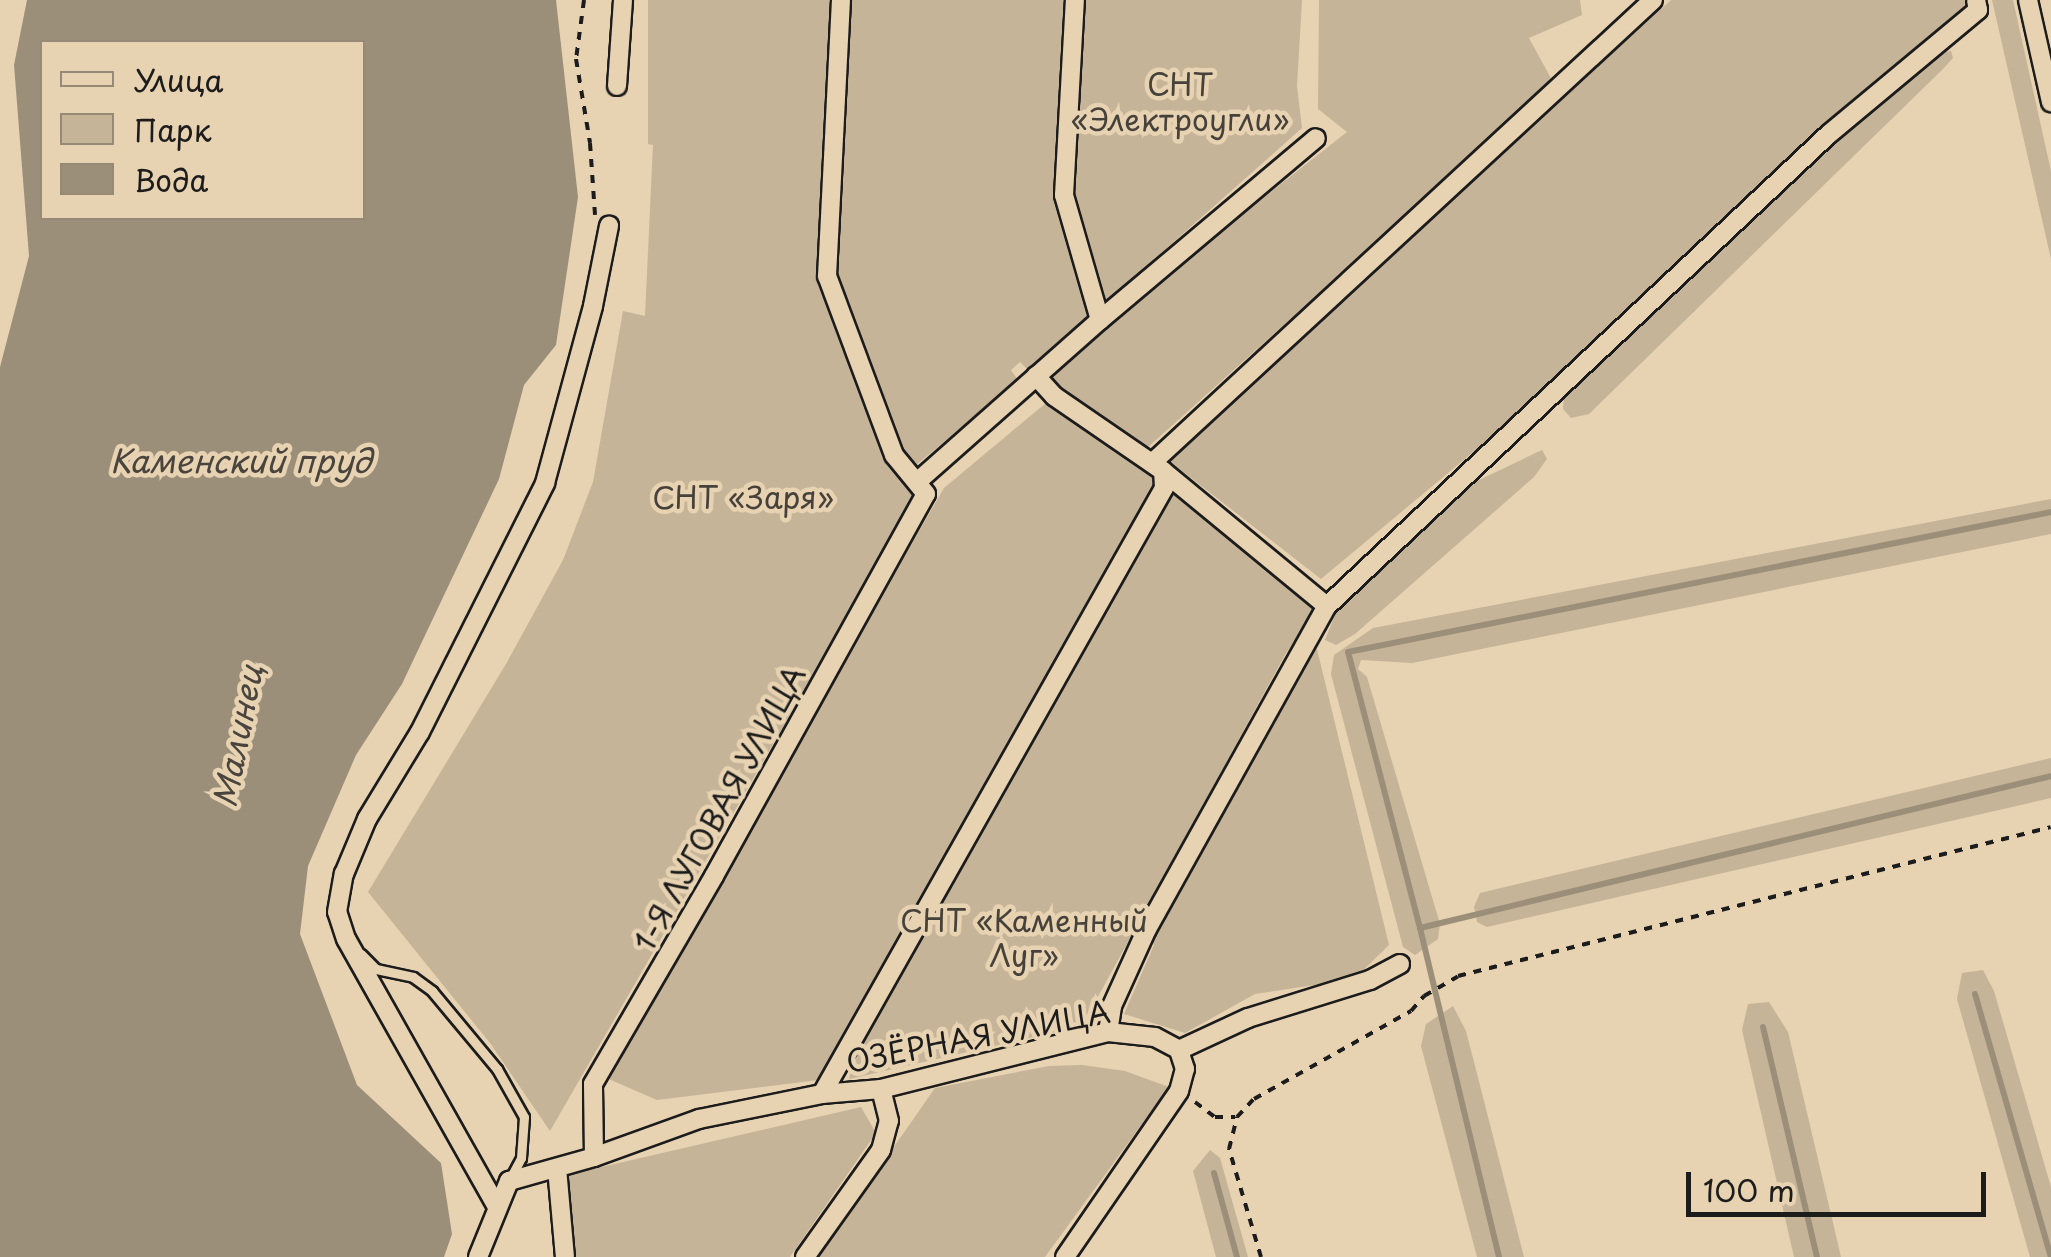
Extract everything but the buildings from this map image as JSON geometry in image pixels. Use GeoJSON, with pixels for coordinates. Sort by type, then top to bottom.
{"type":"FeatureCollection","features":[{"type":"Feature","properties":{"kind":"street"},"geometry":{"type":"LineString","coordinates":[[617,86],[623,0]]}},
{"type":"Feature","properties":{"kind":"street"},"geometry":{"type":"LineString","coordinates":[[841,0],[827,276],[894,455],[922,487]]}},
{"type":"Feature","properties":{"kind":"street"},"geometry":{"type":"LineString","coordinates":[[1076,0],[1064,195],[1100,320]]}},
{"type":"Feature","properties":{"kind":"street"},"geometry":{"type":"LineString","coordinates":[[1158,466],[1653,0]]}},
{"type":"Feature","properties":{"kind":"street"},"geometry":{"type":"LineString","coordinates":[[1108,1032],[1112,1006],[1147,929],[1326,606],[1829,134],[1978,10],[1976,0]]}},
{"type":"Feature","properties":{"kind":"street"},"geometry":{"type":"LineString","coordinates":[[2028,0],[2051,102]]}},
{"type":"Feature","properties":{"kind":"street","name":"1-Я ЛУГОВАЯ УЛИЦА"},"geometry":{"type":"LineString","coordinates":[[594,1158],[592,1084],[714,876],[922,487],[1036,376],[1316,138]]}},
{"type":"Feature","properties":{"kind":"street"},"geometry":{"type":"LineString","coordinates":[[496,1206],[346,939],[337,912],[344,874],[366,819],[420,732],[545,482],[593,306],[609,226]]}},
{"type":"Feature","properties":{"kind":"street"},"geometry":{"type":"LineString","coordinates":[[1036,376],[1054,396],[1158,466],[1326,606]]}},
{"type":"Feature","properties":{"kind":"street"},"geometry":{"type":"LineString","coordinates":[[822,1094],[1164,488],[1158,466]]}},
{"type":"Feature","properties":{"kind":"street"},"geometry":{"type":"LineString","coordinates":[[1065,1257],[1179,1091],[1185,1069],[1179,1050],[1248,1018],[1370,980],[1400,964]]}},
{"type":"Feature","properties":{"kind":"street","name":"ОЗЁРНАЯ УЛИЦА"},"geometry":{"type":"LineString","coordinates":[[509,1182],[594,1158],[699,1119],[822,1094],[882,1089],[1108,1032],[1155,1037],[1179,1050]]}},
{"type":"Feature","properties":{"kind":"street"},"geometry":{"type":"LineString","coordinates":[[805,1257],[881,1150],[890,1121],[882,1089]]}},
{"type":"Feature","properties":{"kind":"street"},"geometry":{"type":"LineString","coordinates":[[557,1168],[565,1257]]}},
{"type":"Feature","properties":{"kind":"street"},"geometry":{"type":"LineString","coordinates":[[478,1257],[509,1182]]}},
{"type":"Feature","properties":{"kind":"lane"},"geometry":{"type":"LineString","coordinates":[[346,939],[376,969],[413,977],[432,991],[497,1069],[524,1117],[521,1158],[509,1182]]}},
{"type":"Feature","properties":{"kind":"path"},"geometry":{"type":"LineString","coordinates":[[1261,1257],[1229,1148],[1237,1117],[1254,1099],[1411,1010],[1424,996],[1458,976],[2051,826]]}},
{"type":"Feature","properties":{"kind":"path"},"geometry":{"type":"LineString","coordinates":[[1179,1091],[1216,1118],[1237,1117]]}},
{"type":"Feature","properties":{"kind":"green space","name":"СНТ «Заря»"},"geometry":{"type":"Polygon","coordinates":[[[648,0],[830,0],[819,277],[829,313],[887,458],[919,491],[550,1131],[490,1043],[368,892],[506,664],[563,560],[593,482],[623,311],[645,316],[653,145],[648,144],[648,0]]]}},
{"type":"Feature","properties":{"kind":"green space"},"geometry":{"type":"Polygon","coordinates":[[[848,0],[1070,0],[1055,187],[1091,320],[1027,369],[1020,362],[1011,370],[1018,380],[916,465],[904,454],[833,272],[848,0]]]}},
{"type":"Feature","properties":{"kind":"green space","name":"СНТ «Электроугли»"},"geometry":{"type":"Polygon","coordinates":[[[1083,0],[1302,0],[1297,86],[1302,128],[1106,302],[1072,188],[1083,0]]]}},
{"type":"Feature","properties":{"kind":"green space"},"geometry":{"type":"Polygon","coordinates":[[[1319,0],[1580,0],[1582,15],[1529,38],[1553,82],[1146,449],[1046,376],[1112,317],[1347,132],[1318,109],[1319,0]]]}},
{"type":"Feature","properties":{"kind":"green space"},"geometry":{"type":"Polygon","coordinates":[[[1671,0],[1965,0],[1967,6],[1819,131],[1478,448],[1321,579],[1168,460],[1671,0]]]}},
{"type":"Feature","properties":{"kind":"green space"},"geometry":{"type":"Polygon","coordinates":[[[1992,0],[2013,0],[2051,171],[2051,259],[1992,0]]]}},
{"type":"Feature","properties":{"kind":"green space"},"geometry":{"type":"Polygon","coordinates":[[[1951,51],[1953,58],[1943,69],[1589,414],[1571,418],[1563,409],[1564,397],[1809,167],[1939,53],[1951,51]]]}},
{"type":"Feature","properties":{"kind":"green space"},"geometry":{"type":"Polygon","coordinates":[[[1046,403],[1150,472],[1155,482],[819,1080],[657,1100],[604,1077],[944,488],[1046,403]]]}},
{"type":"Feature","properties":{"kind":"green space"},"geometry":{"type":"Polygon","coordinates":[[[1542,450],[1547,459],[1534,477],[1355,634],[1336,645],[1325,640],[1342,598],[1477,481],[1542,450]]]}},
{"type":"Feature","properties":{"kind":"green space","name":"СНТ «Каменный Луг»"},"geometry":{"type":"Polygon","coordinates":[[[1171,491],[1318,606],[1286,653],[1082,1026],[849,1079],[862,1030],[1171,491]]]}},
{"type":"Feature","properties":{"kind":"green space"},"geometry":{"type":"Polygon","coordinates":[[[2051,499],[2051,534],[1412,663],[1361,660],[1358,669],[1367,677],[1440,924],[1438,939],[1415,955],[1403,947],[1331,674],[1334,655],[1373,628],[2051,499]]]}},
{"type":"Feature","properties":{"kind":"green space"},"geometry":{"type":"Polygon","coordinates":[[[1315,641],[1389,945],[1354,979],[1255,994],[1185,1033],[1124,1014],[1154,945],[1151,940],[1315,641]]]}},
{"type":"Feature","properties":{"kind":"green space"},"geometry":{"type":"Polygon","coordinates":[[[2051,758],[2051,798],[1487,927],[1477,922],[1474,907],[1480,893],[2051,758]]]}},
{"type":"Feature","properties":{"kind":"green space"},"geometry":{"type":"Polygon","coordinates":[[[1983,970],[1994,991],[2051,1187],[2051,1257],[2030,1257],[1957,999],[1962,973],[1983,970]]]}},
{"type":"Feature","properties":{"kind":"green space"},"geometry":{"type":"Polygon","coordinates":[[[1769,1002],[1788,1032],[1841,1257],[1794,1257],[1742,1030],[1748,1004],[1769,1002]]]}},
{"type":"Feature","properties":{"kind":"green space"},"geometry":{"type":"Polygon","coordinates":[[[1453,1006],[1466,1031],[1524,1257],[1477,1257],[1421,1046],[1426,1024],[1453,1006]]]}},
{"type":"Feature","properties":{"kind":"green space"},"geometry":{"type":"Polygon","coordinates":[[[1082,1065],[1125,1071],[1169,1087],[1045,1257],[817,1257],[935,1088],[1049,1066],[1082,1065]]]}},
{"type":"Feature","properties":{"kind":"green space"},"geometry":{"type":"Polygon","coordinates":[[[861,1107],[876,1133],[790,1257],[571,1257],[567,1175],[861,1107]]]}},
{"type":"Feature","properties":{"kind":"green space"},"geometry":{"type":"Polygon","coordinates":[[[1210,1150],[1220,1158],[1248,1257],[1216,1257],[1193,1171],[1210,1150]]]}},
{"type":"Feature","properties":{"kind":"water","name":"Каменский пруд"},"geometry":{"type":"Polygon","coordinates":[[[27,0],[556,0],[578,197],[556,345],[524,385],[499,479],[402,684],[356,755],[308,866],[300,934],[357,1085],[441,1163],[452,1234],[444,1257],[0,1257],[0,367],[29,256],[14,65],[27,0]]]}},
{"type":"Feature","properties":{"kind":"waterway"},"geometry":{"type":"LineString","coordinates":[[1499,1257],[1420,928],[1348,652],[2051,512]]}},
{"type":"Feature","properties":{"kind":"waterway"},"geometry":{"type":"LineString","coordinates":[[1420,928],[2051,776]]}},
{"type":"Feature","properties":{"kind":"waterway"},"geometry":{"type":"LineString","coordinates":[[1975,994],[2051,1257]]}},
{"type":"Feature","properties":{"kind":"waterway"},"geometry":{"type":"LineString","coordinates":[[1763,1027],[1817,1257]]}},
{"type":"Feature","properties":{"kind":"waterway"},"geometry":{"type":"LineString","coordinates":[[1214,1173],[1237,1257]]}},
{"type":"Feature","properties":{"kind":"water label","name":"Малинец"},"geometry":{"type":"Point","coordinates":[237,736]}}]}
